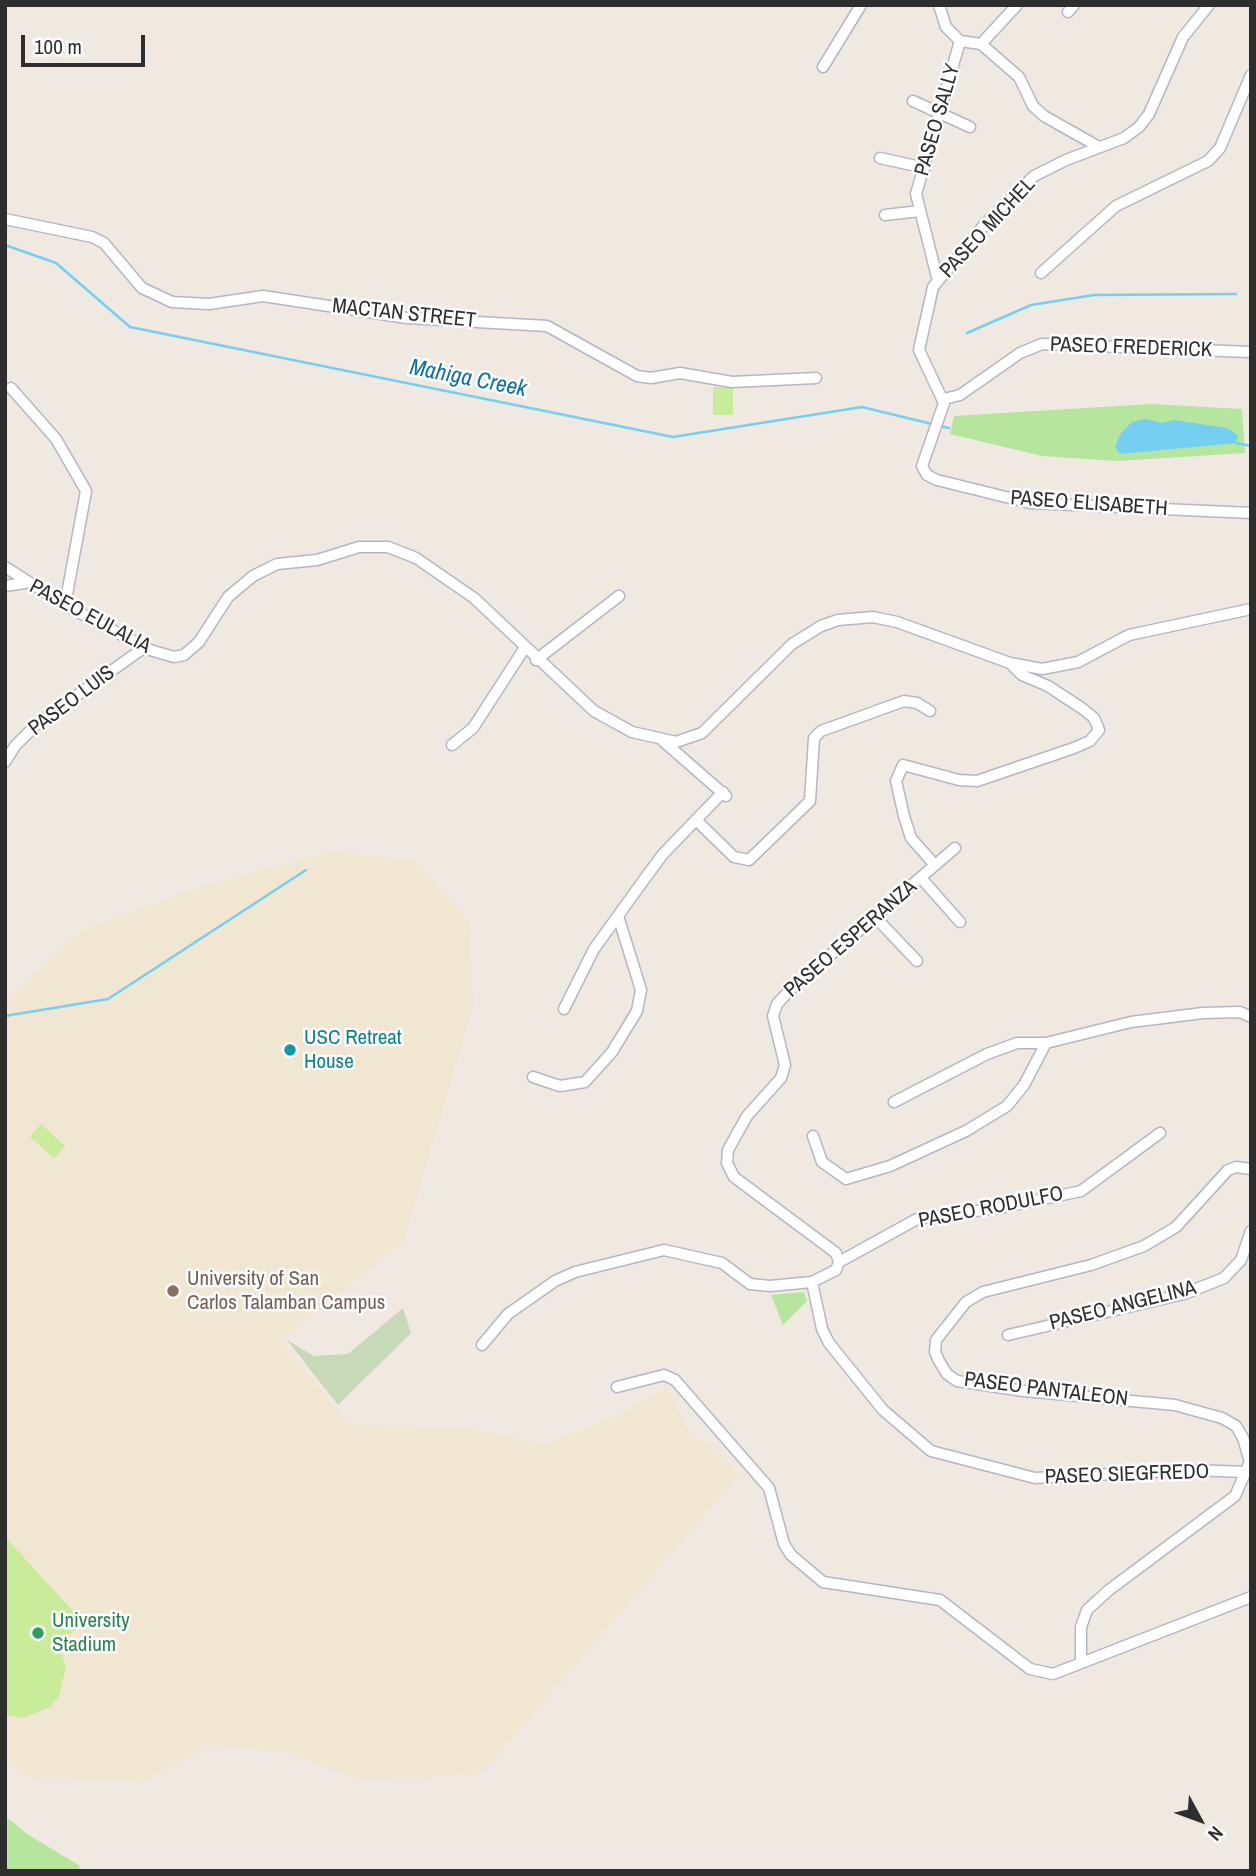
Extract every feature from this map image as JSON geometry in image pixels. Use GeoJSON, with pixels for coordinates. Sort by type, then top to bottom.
{"type":"FeatureCollection","features":[{"type":"Feature","properties":{"kind":"street"},"geometry":{"type":"LineString","coordinates":[[823,67],[861,5]]}},
{"type":"Feature","properties":{"kind":"street"},"geometry":{"type":"LineString","coordinates":[[939,5],[946,27],[960,41],[981,44],[1019,77],[1033,106],[1044,116],[1099,147]]}},
{"type":"Feature","properties":{"kind":"street"},"geometry":{"type":"LineString","coordinates":[[981,44],[1017,5]]}},
{"type":"Feature","properties":{"kind":"street","name":"PASEO MICHEL"},"geometry":{"type":"LineString","coordinates":[[944,400],[919,349],[929,296],[938,281],[986,223],[1034,176],[1124,138],[1144,121],[1183,37],[1209,5]]}},
{"type":"Feature","properties":{"kind":"street","name":"PASEO SALLY"},"geometry":{"type":"LineString","coordinates":[[938,281],[916,194],[942,112],[960,41]]}},
{"type":"Feature","properties":{"kind":"street"},"geometry":{"type":"LineString","coordinates":[[1041,273],[1116,206],[1208,161],[1220,148],[1251,75]]}},
{"type":"Feature","properties":{"kind":"street"},"geometry":{"type":"LineString","coordinates":[[913,101],[970,127]]}},
{"type":"Feature","properties":{"kind":"street"},"geometry":{"type":"LineString","coordinates":[[880,158],[925,168]]}},
{"type":"Feature","properties":{"kind":"street"},"geometry":{"type":"LineString","coordinates":[[885,215],[920,211]]}},
{"type":"Feature","properties":{"kind":"street","name":"MACTAN STREET"},"geometry":{"type":"LineString","coordinates":[[5,219],[92,237],[104,243],[142,288],[172,302],[209,304],[263,296],[407,318],[547,326],[637,376],[694,374],[732,382],[816,378]]}},
{"type":"Feature","properties":{"kind":"street","name":"PASEO FREDERICK"},"geometry":{"type":"LineString","coordinates":[[944,400],[960,395],[1020,353],[1042,344],[1251,352]]}},
{"type":"Feature","properties":{"kind":"street"},"geometry":{"type":"LineString","coordinates":[[11,388],[56,439],[86,491],[65,605]]}},
{"type":"Feature","properties":{"kind":"street","name":"PASEO ELISABETH"},"geometry":{"type":"LineString","coordinates":[[944,400],[923,460],[927,475],[991,496],[1049,505],[1251,513]]}},
{"type":"Feature","properties":{"kind":"street","name":"PASEO EULALIA"},"geometry":{"type":"LineString","coordinates":[[5,568],[25,583],[65,605],[145,647],[174,657],[190,651],[228,597],[253,576],[277,564],[317,560],[359,547],[388,547],[416,558],[474,598],[524,649]]}},
{"type":"Feature","properties":{"kind":"street"},"geometry":{"type":"LineString","coordinates":[[5,586],[25,583]]}},
{"type":"Feature","properties":{"kind":"street"},"geometry":{"type":"LineString","coordinates":[[536,660],[619,596]]}},
{"type":"Feature","properties":{"kind":"street"},"geometry":{"type":"LineString","coordinates":[[453,745],[473,728],[524,649],[601,716],[620,727],[663,741],[684,741],[702,733],[792,644],[821,626],[838,620],[873,617],[897,621],[1010,663],[1042,669],[1070,665],[1129,635],[1251,609]]}},
{"type":"Feature","properties":{"kind":"street","name":"PASEO LUIS"},"geometry":{"type":"LineString","coordinates":[[5,762],[15,746],[37,723],[145,647]]}},
{"type":"Feature","properties":{"kind":"street"},"geometry":{"type":"LineString","coordinates":[[934,864],[911,838],[904,816],[896,781],[903,765],[910,764],[959,780],[977,781],[1074,748],[1090,741],[1099,730],[1099,724],[1083,709],[1048,685],[1022,675],[1010,663]]}},
{"type":"Feature","properties":{"kind":"street"},"geometry":{"type":"LineString","coordinates":[[696,820],[734,857],[749,860],[810,801],[814,738],[821,731],[904,701],[917,703],[930,711]]}},
{"type":"Feature","properties":{"kind":"street"},"geometry":{"type":"LineString","coordinates":[[564,1009],[594,949],[663,855],[725,794],[663,741]]}},
{"type":"Feature","properties":{"kind":"street","name":"PASEO ESPERANZA"},"geometry":{"type":"LineString","coordinates":[[839,1262],[836,1253],[734,1177],[727,1163],[728,1150],[747,1116],[781,1078],[785,1065],[773,1016],[777,1004],[792,988],[955,848]]}},
{"type":"Feature","properties":{"kind":"street"},"geometry":{"type":"LineString","coordinates":[[921,878],[960,922]]}},
{"type":"Feature","properties":{"kind":"street"},"geometry":{"type":"LineString","coordinates":[[533,1077],[560,1086],[585,1082],[612,1052],[637,1011],[641,990],[618,916]]}},
{"type":"Feature","properties":{"kind":"street"},"geometry":{"type":"LineString","coordinates":[[876,918],[917,961]]}},
{"type":"Feature","properties":{"kind":"street"},"geometry":{"type":"LineString","coordinates":[[894,1102],[1017,1043],[1046,1043],[1131,1022],[1203,1013],[1240,1012],[1251,1017]]}},
{"type":"Feature","properties":{"kind":"street"},"geometry":{"type":"LineString","coordinates":[[813,1136],[822,1162],[846,1179],[890,1166],[965,1131],[1007,1106],[1024,1085],[1046,1043]]}},
{"type":"Feature","properties":{"kind":"street","name":"PASEO RODULFO"},"geometry":{"type":"LineString","coordinates":[[812,1282],[836,1270],[839,1262],[917,1219],[1005,1207],[1081,1191],[1160,1133]]}},
{"type":"Feature","properties":{"kind":"street","name":"PASEO PANTALEON"},"geometry":{"type":"LineString","coordinates":[[1247,1472],[1250,1462],[1236,1426],[1208,1412],[1175,1405],[1024,1391],[957,1381],[947,1374],[935,1352],[936,1340],[954,1315],[983,1292],[1091,1265],[1144,1246],[1176,1227],[1228,1170],[1236,1167],[1251,1169]]}},
{"type":"Feature","properties":{"kind":"street","name":"PASEO ANGELINA"},"geometry":{"type":"LineString","coordinates":[[1008,1335],[1184,1294],[1224,1278],[1241,1260],[1251,1231]]}},
{"type":"Feature","properties":{"kind":"street"},"geometry":{"type":"LineString","coordinates":[[482,1345],[508,1314],[555,1281],[575,1272],[664,1250],[723,1263],[750,1284],[769,1286],[812,1282]]}},
{"type":"Feature","properties":{"kind":"street","name":"PASEO SIEGFREDO"},"geometry":{"type":"LineString","coordinates":[[812,1282],[819,1320],[829,1343],[883,1410],[931,1451],[1035,1479],[1191,1470],[1247,1472]]}},
{"type":"Feature","properties":{"kind":"street"},"geometry":{"type":"LineString","coordinates":[[617,1387],[664,1375],[675,1380],[769,1488],[784,1544],[791,1555],[823,1582],[940,1600],[1030,1669],[1053,1674],[1251,1597]]}},
{"type":"Feature","properties":{"kind":"street"},"geometry":{"type":"LineString","coordinates":[[1081,1661],[1080,1627],[1087,1610],[1109,1590],[1236,1496],[1247,1472]]}},
{"type":"Feature","properties":{"kind":"shaded area","name":"University of San Carlos Talamban Campus"},"geometry":{"type":"Polygon","coordinates":[[[330,852],[416,861],[470,922],[473,1007],[403,1243],[280,1340],[349,1424],[473,1429],[545,1445],[616,1416],[667,1387],[690,1435],[719,1451],[738,1477],[482,1774],[363,1780],[288,1753],[211,1745],[144,1782],[22,1776],[5,1757],[5,1001],[83,929],[212,884],[330,852]]]}},
{"type":"Feature","properties":{"kind":"green space"},"geometry":{"type":"Polygon","coordinates":[[[713,387],[733,387],[733,415],[713,415],[713,387]]]}},
{"type":"Feature","properties":{"kind":"green space"},"geometry":{"type":"Polygon","coordinates":[[[1151,404],[1242,409],[1245,453],[1116,461],[1042,456],[950,434],[954,416],[1151,404]]]}},
{"type":"Feature","properties":{"kind":"green space"},"geometry":{"type":"Polygon","coordinates":[[[41,1124],[65,1146],[54,1158],[30,1137],[41,1124]]]}},
{"type":"Feature","properties":{"kind":"green space"},"geometry":{"type":"Polygon","coordinates":[[[804,1292],[807,1301],[783,1325],[771,1295],[804,1292]]]}},
{"type":"Feature","properties":{"kind":"green space"},"geometry":{"type":"Polygon","coordinates":[[[403,1308],[411,1333],[338,1405],[287,1340],[314,1356],[348,1354],[403,1308]]]}},
{"type":"Feature","properties":{"kind":"green space","name":"University Stadium"},"geometry":{"type":"Polygon","coordinates":[[[5,1537],[83,1622],[59,1644],[66,1668],[59,1696],[50,1707],[23,1718],[5,1715],[5,1537]]]}},
{"type":"Feature","properties":{"kind":"green space"},"geometry":{"type":"Polygon","coordinates":[[[5,1816],[27,1834],[80,1866],[77,1871],[5,1871],[5,1816]]]}},
{"type":"Feature","properties":{"kind":"water"},"geometry":{"type":"Polygon","coordinates":[[[1146,419],[1161,423],[1174,420],[1227,428],[1238,435],[1236,443],[1121,454],[1115,447],[1121,433],[1132,422],[1146,419]]]}},
{"type":"Feature","properties":{"kind":"waterway","name":"Mahiga Creek"},"geometry":{"type":"LineString","coordinates":[[5,245],[56,263],[130,327],[673,437],[862,407],[932,424]]}},
{"type":"Feature","properties":{"kind":"waterway"},"geometry":{"type":"LineString","coordinates":[[967,333],[1031,305],[1094,295],[1236,294]]}},
{"type":"Feature","properties":{"kind":"waterway","name":"Mahiga Creek"},"geometry":{"type":"LineString","coordinates":[[939,426],[949,428]]}},
{"type":"Feature","properties":{"kind":"waterway"},"geometry":{"type":"LineString","coordinates":[[1236,443],[1251,446]]}},
{"type":"Feature","properties":{"kind":"waterway"},"geometry":{"type":"LineString","coordinates":[[5,1016],[108,999],[306,870]]}},
{"type":"Feature","properties":{"kind":"place","name":"USC Retreat House"},"geometry":{"type":"Point","coordinates":[290,1050]}},
{"type":"Feature","properties":{"kind":"place","name":"University of San Carlos Talamban Campus"},"geometry":{"type":"Point","coordinates":[173,1291]}},
{"type":"Feature","properties":{"kind":"place","name":"University Stadium"},"geometry":{"type":"Point","coordinates":[38,1633]}}]}
